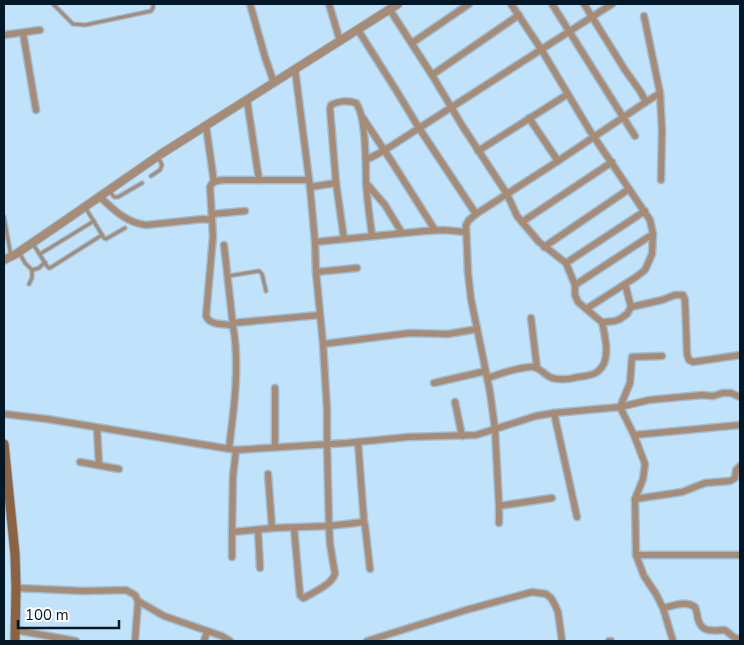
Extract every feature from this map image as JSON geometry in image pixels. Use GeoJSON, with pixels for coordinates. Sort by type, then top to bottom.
{"type":"FeatureCollection","features":[{"type":"Feature","properties":{"kind":"main road"},"geometry":{"type":"LineString","coordinates":[[4,444],[13,527],[16,588],[15,641]]}},
{"type":"Feature","properties":{"kind":"street"},"geometry":{"type":"LineString","coordinates":[[250,4],[274,83]]}},
{"type":"Feature","properties":{"kind":"street"},"geometry":{"type":"LineString","coordinates":[[329,4],[340,41]]}},
{"type":"Feature","properties":{"kind":"street"},"geometry":{"type":"LineString","coordinates":[[8,258],[158,156],[398,4]]}},
{"type":"Feature","properties":{"kind":"street"},"geometry":{"type":"LineString","coordinates":[[412,44],[469,4]]}},
{"type":"Feature","properties":{"kind":"street"},"geometry":{"type":"LineString","coordinates":[[511,4],[541,49],[594,137],[650,220],[652,254],[645,270],[586,309]]}},
{"type":"Feature","properties":{"kind":"street"},"geometry":{"type":"LineString","coordinates":[[552,4],[635,136]]}},
{"type":"Feature","properties":{"kind":"street"},"geometry":{"type":"LineString","coordinates":[[584,4],[646,102]]}},
{"type":"Feature","properties":{"kind":"street"},"geometry":{"type":"LineString","coordinates":[[366,160],[385,150],[612,4]]}},
{"type":"Feature","properties":{"kind":"street"},"geometry":{"type":"LineString","coordinates":[[390,10],[507,194],[514,211],[544,247],[566,263],[575,286],[578,302],[602,322],[606,339],[605,359],[602,367],[596,373],[570,379],[552,378],[533,367],[434,382]]}},
{"type":"Feature","properties":{"kind":"street"},"geometry":{"type":"LineString","coordinates":[[432,75],[519,15]]}},
{"type":"Feature","properties":{"kind":"street"},"geometry":{"type":"LineString","coordinates":[[644,16],[660,93],[662,180]]}},
{"type":"Feature","properties":{"kind":"street"},"geometry":{"type":"LineString","coordinates":[[4,35],[40,30]]}},
{"type":"Feature","properties":{"kind":"street"},"geometry":{"type":"LineString","coordinates":[[358,30],[419,128],[476,214]]}},
{"type":"Feature","properties":{"kind":"street"},"geometry":{"type":"LineString","coordinates":[[23,33],[36,110]]}},
{"type":"Feature","properties":{"kind":"street"},"geometry":{"type":"LineString","coordinates":[[294,528],[300,595],[304,598],[335,576],[330,544],[327,410],[315,242],[295,69]]}},
{"type":"Feature","properties":{"kind":"street"},"geometry":{"type":"LineString","coordinates":[[499,523],[495,429],[470,286],[466,225],[476,214],[558,162],[660,93]]}},
{"type":"Feature","properties":{"kind":"street"},"geometry":{"type":"LineString","coordinates":[[478,151],[568,94]]}},
{"type":"Feature","properties":{"kind":"street"},"geometry":{"type":"LineString","coordinates":[[247,100],[258,180]]}},
{"type":"Feature","properties":{"kind":"street"},"geometry":{"type":"LineString","coordinates":[[344,238],[336,183],[330,109],[331,105],[346,101],[356,103],[359,106],[362,117],[366,183],[372,236]]}},
{"type":"Feature","properties":{"kind":"street"},"geometry":{"type":"LineString","coordinates":[[362,117],[435,230]]}},
{"type":"Feature","properties":{"kind":"street"},"geometry":{"type":"LineString","coordinates":[[529,118],[558,162]]}},
{"type":"Feature","properties":{"kind":"street"},"geometry":{"type":"LineString","coordinates":[[206,126],[214,182]]}},
{"type":"Feature","properties":{"kind":"street"},"geometry":{"type":"LineString","coordinates":[[522,222],[612,162]]}},
{"type":"Feature","properties":{"kind":"street"},"geometry":{"type":"LineString","coordinates":[[320,315],[233,324],[213,323],[208,320],[206,316],[212,244],[210,187],[214,182],[223,180],[336,183]]}},
{"type":"Feature","properties":{"kind":"street"},"geometry":{"type":"LineString","coordinates":[[366,183],[385,205],[402,233]]}},
{"type":"Feature","properties":{"kind":"street"},"geometry":{"type":"LineString","coordinates":[[544,247],[629,189]]}},
{"type":"Feature","properties":{"kind":"street"},"geometry":{"type":"LineString","coordinates":[[99,196],[118,214],[138,224],[146,225],[203,219],[245,211]]}},
{"type":"Feature","properties":{"kind":"street"},"geometry":{"type":"LineString","coordinates":[[566,263],[645,211]]}},
{"type":"Feature","properties":{"kind":"street"},"geometry":{"type":"LineString","coordinates":[[315,242],[435,230],[466,232]]}},
{"type":"Feature","properties":{"kind":"street"},"geometry":{"type":"LineString","coordinates":[[575,286],[652,234]]}},
{"type":"Feature","properties":{"kind":"street"},"geometry":{"type":"LineString","coordinates":[[224,245],[235,336],[234,402],[229,448]]}},
{"type":"Feature","properties":{"kind":"street"},"geometry":{"type":"LineString","coordinates":[[316,272],[357,268]]}},
{"type":"Feature","properties":{"kind":"street"},"geometry":{"type":"LineString","coordinates":[[602,322],[614,321],[627,314],[631,307],[625,284]]}},
{"type":"Feature","properties":{"kind":"street"},"geometry":{"type":"LineString","coordinates":[[631,307],[675,295],[682,295],[685,300],[687,354],[689,360],[693,362],[740,355]]}},
{"type":"Feature","properties":{"kind":"street"},"geometry":{"type":"LineString","coordinates":[[531,318],[537,368]]}},
{"type":"Feature","properties":{"kind":"street"},"geometry":{"type":"LineString","coordinates":[[323,344],[410,333],[448,334],[477,329]]}},
{"type":"Feature","properties":{"kind":"street"},"geometry":{"type":"LineString","coordinates":[[662,356],[632,357],[630,383],[620,407],[634,435],[645,464],[643,479],[635,499],[636,555],[644,576],[656,594],[673,641]]}},
{"type":"Feature","properties":{"kind":"street"},"geometry":{"type":"LineString","coordinates":[[275,388],[275,447]]}},
{"type":"Feature","properties":{"kind":"street"},"geometry":{"type":"LineString","coordinates":[[4,414],[47,419],[236,450],[476,435],[520,420],[554,413],[620,407],[648,400],[702,394],[713,396],[731,393],[740,396]]}},
{"type":"Feature","properties":{"kind":"street"},"geometry":{"type":"LineString","coordinates":[[455,402],[462,436]]}},
{"type":"Feature","properties":{"kind":"street"},"geometry":{"type":"LineString","coordinates":[[554,413],[577,517]]}},
{"type":"Feature","properties":{"kind":"street"},"geometry":{"type":"LineString","coordinates":[[634,435],[740,425]]}},
{"type":"Feature","properties":{"kind":"street"},"geometry":{"type":"LineString","coordinates":[[97,428],[98,465]]}},
{"type":"Feature","properties":{"kind":"street"},"geometry":{"type":"LineString","coordinates":[[358,442],[364,522],[370,569]]}},
{"type":"Feature","properties":{"kind":"street"},"geometry":{"type":"LineString","coordinates":[[232,557],[233,476],[236,450]]}},
{"type":"Feature","properties":{"kind":"street"},"geometry":{"type":"LineString","coordinates":[[80,462],[119,469]]}},
{"type":"Feature","properties":{"kind":"street"},"geometry":{"type":"LineString","coordinates":[[635,499],[682,492],[705,483],[730,481],[735,478],[736,470],[740,466]]}},
{"type":"Feature","properties":{"kind":"street"},"geometry":{"type":"LineString","coordinates":[[268,474],[272,528]]}},
{"type":"Feature","properties":{"kind":"street"},"geometry":{"type":"LineString","coordinates":[[499,506],[552,498]]}},
{"type":"Feature","properties":{"kind":"street"},"geometry":{"type":"LineString","coordinates":[[232,532],[364,522]]}},
{"type":"Feature","properties":{"kind":"street"},"geometry":{"type":"LineString","coordinates":[[258,530],[260,568]]}},
{"type":"Feature","properties":{"kind":"street"},"geometry":{"type":"LineString","coordinates":[[636,555],[740,555]]}},
{"type":"Feature","properties":{"kind":"street"},"geometry":{"type":"LineString","coordinates":[[16,588],[84,591],[126,590],[164,616],[222,636],[230,641]]}},
{"type":"Feature","properties":{"kind":"street"},"geometry":{"type":"LineString","coordinates":[[367,641],[386,638],[532,592],[546,594],[552,598],[556,605],[562,641]]}},
{"type":"Feature","properties":{"kind":"street"},"geometry":{"type":"LineString","coordinates":[[135,641],[138,600]]}},
{"type":"Feature","properties":{"kind":"street"},"geometry":{"type":"LineString","coordinates":[[662,608],[690,603],[695,607],[701,626],[705,629],[711,631],[726,630],[735,638],[740,639]]}},
{"type":"Feature","properties":{"kind":"street"},"geometry":{"type":"LineString","coordinates":[[15,630],[76,641]]}},
{"type":"Feature","properties":{"kind":"street"},"geometry":{"type":"LineString","coordinates":[[204,641],[207,632]]}},
{"type":"Feature","properties":{"kind":"lane"},"geometry":{"type":"LineString","coordinates":[[53,4],[73,24],[85,25],[151,11],[154,8],[153,4]]}},
{"type":"Feature","properties":{"kind":"lane"},"geometry":{"type":"LineString","coordinates":[[151,176],[160,170],[162,165],[158,156]]}},
{"type":"Feature","properties":{"kind":"lane"},"geometry":{"type":"LineString","coordinates":[[109,189],[114,197],[118,197],[142,183]]}},
{"type":"Feature","properties":{"kind":"lane"},"geometry":{"type":"LineString","coordinates":[[85,206],[106,239],[125,228]]}},
{"type":"Feature","properties":{"kind":"lane"},"geometry":{"type":"LineString","coordinates":[[4,217],[8,258]]}},
{"type":"Feature","properties":{"kind":"lane"},"geometry":{"type":"LineString","coordinates":[[40,254],[94,221]]}},
{"type":"Feature","properties":{"kind":"lane"},"geometry":{"type":"LineString","coordinates":[[33,242],[50,268],[102,235]]}},
{"type":"Feature","properties":{"kind":"lane"},"geometry":{"type":"LineString","coordinates":[[19,252],[25,263],[32,270],[32,278],[29,284]]}},
{"type":"Feature","properties":{"kind":"lane"},"geometry":{"type":"LineString","coordinates":[[32,270],[45,262]]}},
{"type":"Feature","properties":{"kind":"lane"},"geometry":{"type":"LineString","coordinates":[[227,276],[258,271],[262,274],[266,291]]}}]}
